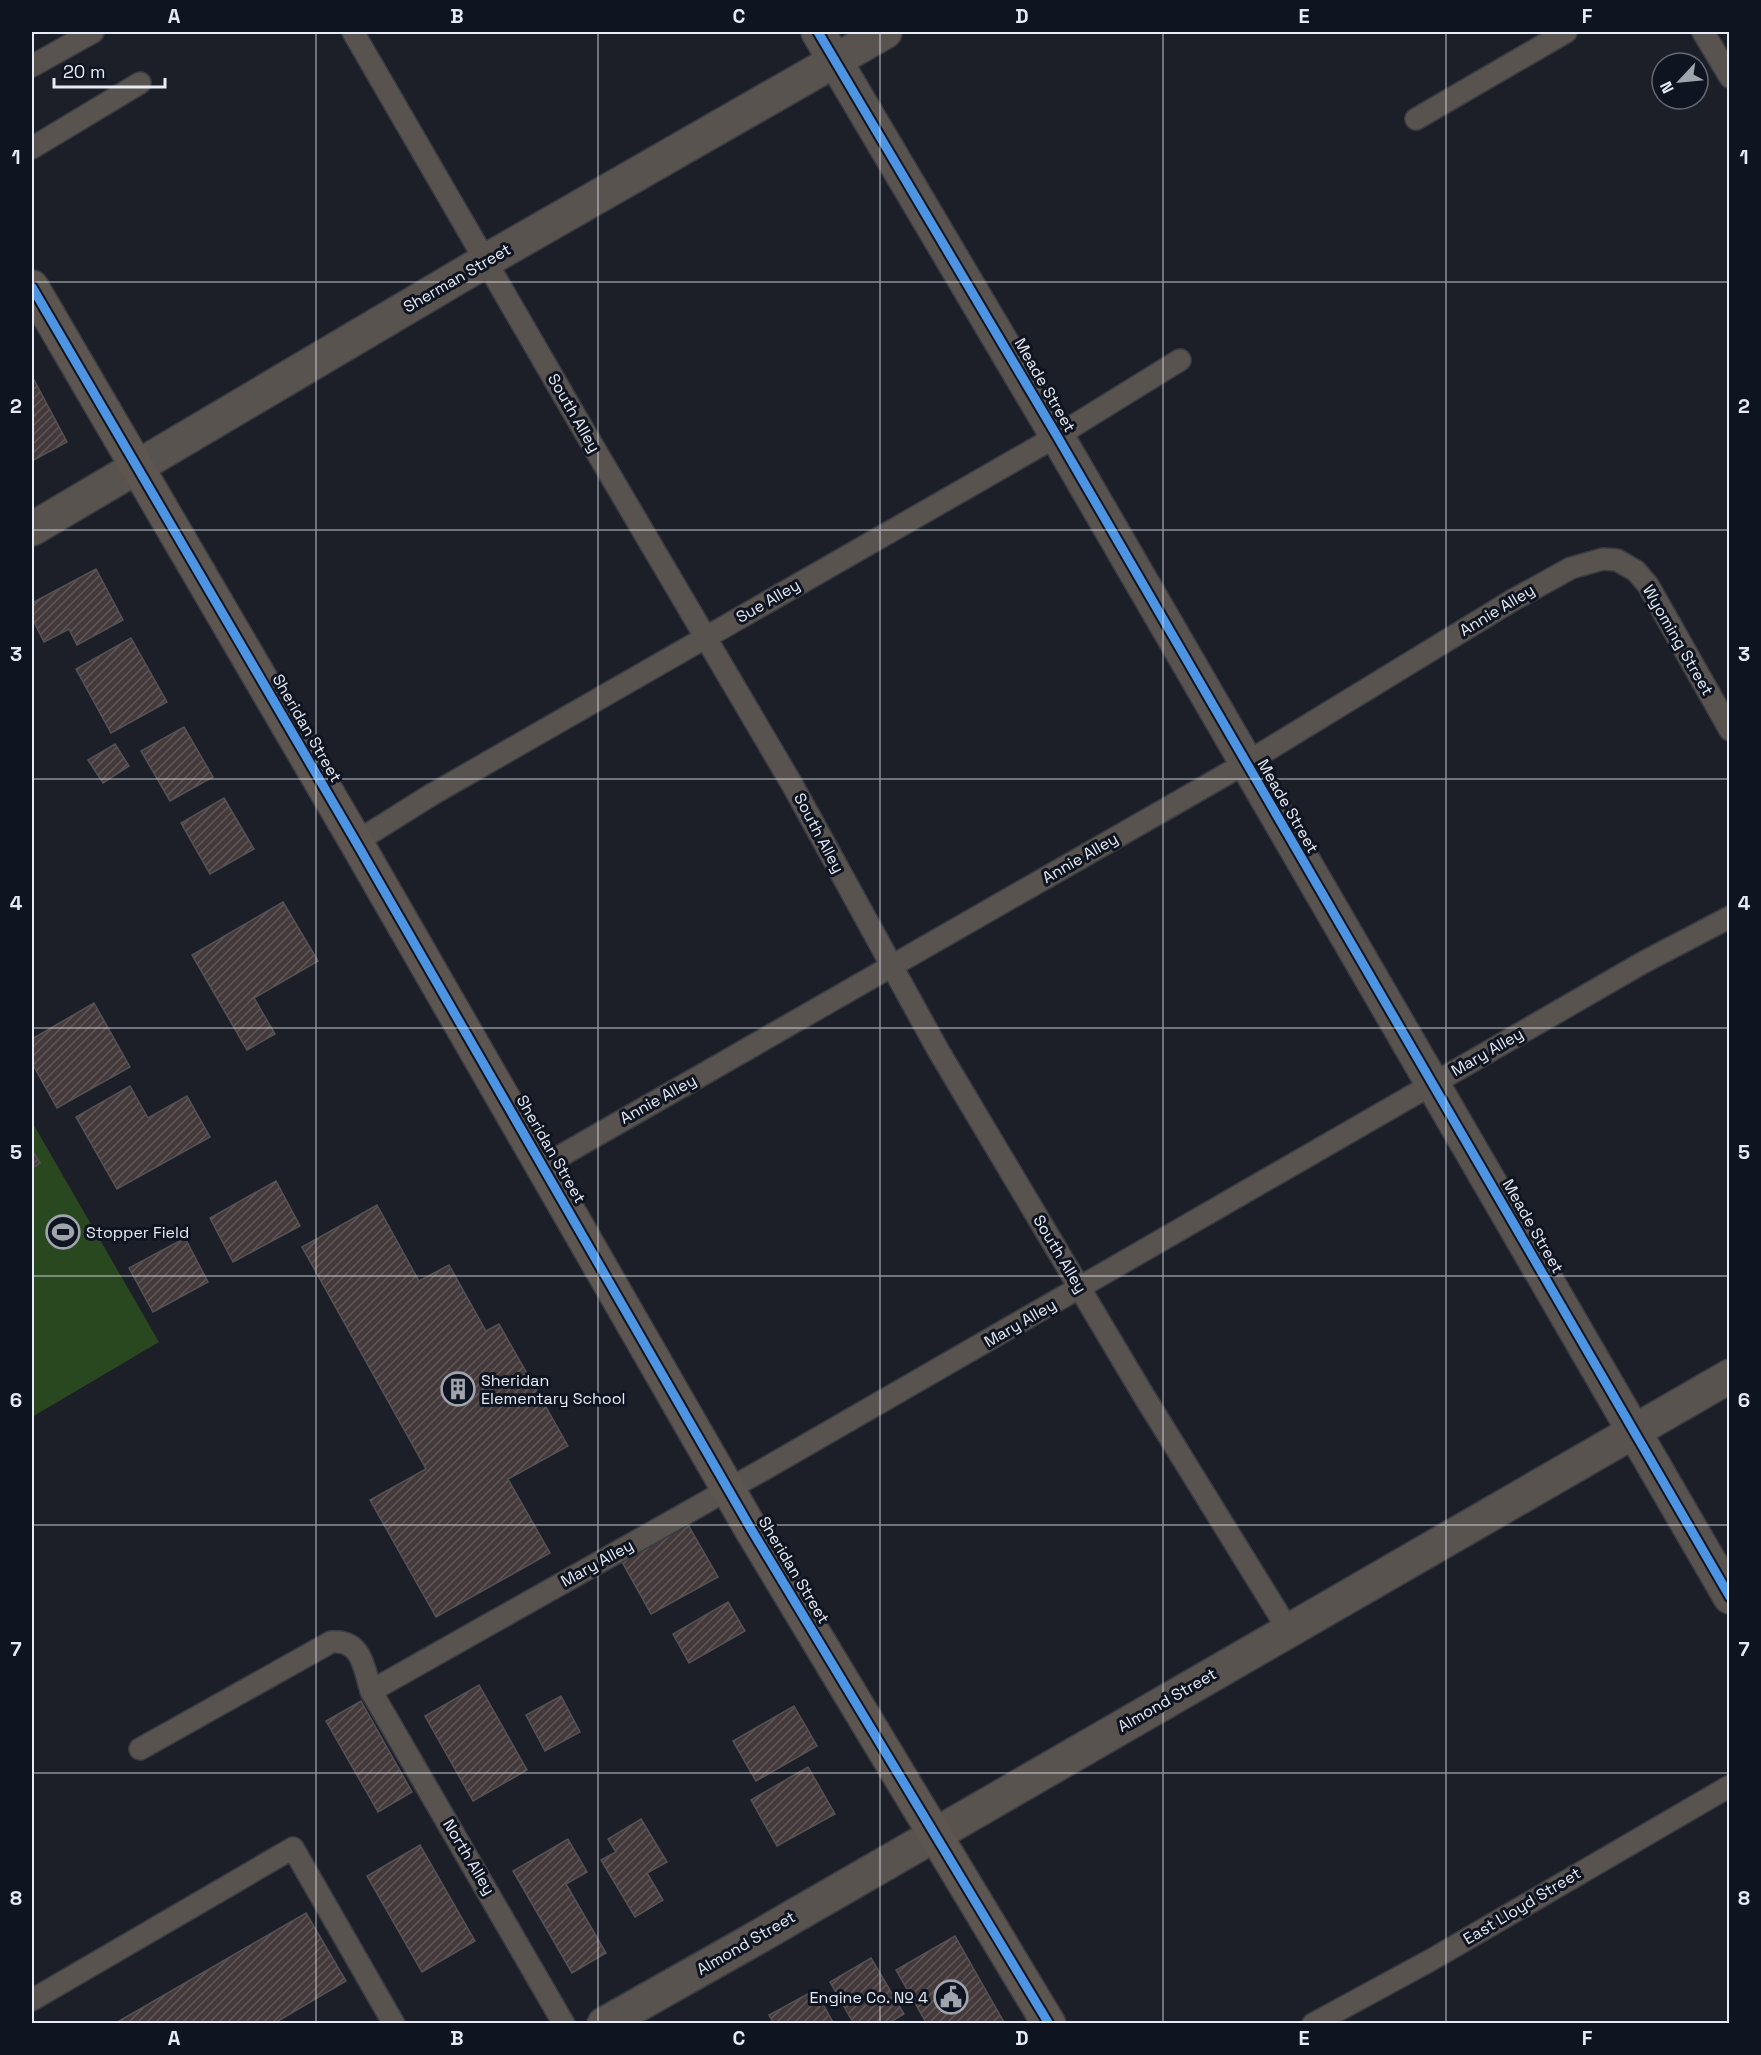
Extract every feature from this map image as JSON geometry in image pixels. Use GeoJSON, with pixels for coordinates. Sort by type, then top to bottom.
{"type":"FeatureCollection","features":[{"type":"Feature","properties":{"kind":"street","name":"Meade Street"},"geometry":{"type":"LineString","coordinates":[[818,32],[1057,436],[1730,1597]]}},
{"type":"Feature","properties":{"kind":"street","name":"Sherman Street"},"geometry":{"type":"LineString","coordinates":[[32,529],[487,261],[885,32]]}},
{"type":"Feature","properties":{"kind":"street","name":"Sheridan Street"},"geometry":{"type":"LineString","coordinates":[[32,287],[356,842],[729,1490],[1049,2024]]}},
{"type":"Feature","properties":{"kind":"street","name":"Almond Street"},"geometry":{"type":"LineString","coordinates":[[604,2024],[752,1941],[1730,1376]]}},
{"type":"Feature","properties":{"kind":"lane"},"geometry":{"type":"LineString","coordinates":[[32,66],[93,32]]}},
{"type":"Feature","properties":{"kind":"lane","name":"South Alley"},"geometry":{"type":"LineString","coordinates":[[353,32],[793,786],[890,965],[1081,1288],[1289,1631]]}},
{"type":"Feature","properties":{"kind":"lane"},"geometry":{"type":"LineString","coordinates":[[1416,119],[1566,32]]}},
{"type":"Feature","properties":{"kind":"lane"},"geometry":{"type":"LineString","coordinates":[[1703,32],[1730,77]]}},
{"type":"Feature","properties":{"kind":"lane"},"geometry":{"type":"LineString","coordinates":[[32,147],[140,83]]}},
{"type":"Feature","properties":{"kind":"lane","name":"Sue Alley"},"geometry":{"type":"LineString","coordinates":[[356,842],[431,795],[1057,436],[1180,360]]}},
{"type":"Feature","properties":{"kind":"lane","name":"Annie Alley"},"geometry":{"type":"LineString","coordinates":[[543,1166],[890,965],[1246,763],[1513,600],[1571,568],[1602,559],[1617,561]]}},
{"type":"Feature","properties":{"kind":"lane","name":"Wyoming Street"},"geometry":{"type":"LineString","coordinates":[[1617,561],[1636,571],[1648,585],[1730,730]]}},
{"type":"Feature","properties":{"kind":"lane","name":"Mary Alley"},"geometry":{"type":"LineString","coordinates":[[371,1691],[729,1490],[1644,962],[1730,917]]}},
{"type":"Feature","properties":{"kind":"lane","name":"North Alley"},"geometry":{"type":"LineString","coordinates":[[140,1749],[331,1642],[344,1641],[356,1648],[371,1691],[564,2024]]}},
{"type":"Feature","properties":{"kind":"lane","name":"East Lloyd Street"},"geometry":{"type":"LineString","coordinates":[[1312,2024],[1431,1960],[1730,1786]]}},
{"type":"Feature","properties":{"kind":"lane"},"geometry":{"type":"LineString","coordinates":[[32,2000],[292,1848],[393,2024]]}},
{"type":"Feature","properties":{"kind":"green space","name":"Stopper Field"},"geometry":{"type":"Polygon","coordinates":[[[32,1122],[159,1342],[32,1417],[32,1122]]]}},
{"type":"Feature","properties":{"kind":"building"},"geometry":{"type":"Polygon","coordinates":[[[32,376],[67,442],[32,461],[32,376]]]}},
{"type":"Feature","properties":{"kind":"building"},"geometry":{"type":"Polygon","coordinates":[[[96,569],[123,620],[77,645],[69,629],[44,642],[32,618],[32,603],[96,569]]]}},
{"type":"Feature","properties":{"kind":"building"},"geometry":{"type":"Polygon","coordinates":[[[131,638],[167,702],[111,733],[76,669],[131,638]]]}},
{"type":"Feature","properties":{"kind":"building"},"geometry":{"type":"Polygon","coordinates":[[[184,727],[213,777],[170,801],[141,751],[184,727]]]}},
{"type":"Feature","properties":{"kind":"building"},"geometry":{"type":"Polygon","coordinates":[[[115,744],[129,766],[103,783],[88,760],[115,744]]]}},
{"type":"Feature","properties":{"kind":"building"},"geometry":{"type":"Polygon","coordinates":[[[224,798],[254,849],[210,874],[181,823],[224,798]]]}},
{"type":"Feature","properties":{"kind":"building"},"geometry":{"type":"Polygon","coordinates":[[[283,902],[318,961],[254,998],[275,1034],[247,1050],[192,955],[283,902]]]}},
{"type":"Feature","properties":{"kind":"building"},"geometry":{"type":"Polygon","coordinates":[[[94,1003],[130,1067],[57,1108],[32,1063],[32,1039],[94,1003]]]}},
{"type":"Feature","properties":{"kind":"building"},"geometry":{"type":"Polygon","coordinates":[[[130,1086],[148,1118],[187,1096],[210,1137],[117,1189],[76,1117],[130,1086]]]}},
{"type":"Feature","properties":{"kind":"building"},"geometry":{"type":"Polygon","coordinates":[[[32,1150],[40,1163],[32,1168],[32,1150]]]}},
{"type":"Feature","properties":{"kind":"building"},"geometry":{"type":"Polygon","coordinates":[[[276,1181],[300,1226],[233,1262],[210,1218],[276,1181]]]}},
{"type":"Feature","properties":{"kind":"building","name":"Sheridan Elementary School"},"geometry":{"type":"Polygon","coordinates":[[[377,1205],[419,1281],[449,1265],[486,1331],[499,1324],[568,1446],[508,1479],[550,1553],[436,1617],[370,1500],[426,1469],[302,1247],[377,1205]]]}},
{"type":"Feature","properties":{"kind":"building"},"geometry":{"type":"Polygon","coordinates":[[[185,1238],[208,1282],[153,1312],[129,1268],[185,1238]]]}},
{"type":"Feature","properties":{"kind":"building"},"geometry":{"type":"Polygon","coordinates":[[[687,1523],[718,1577],[651,1614],[621,1560],[687,1523]]]}},
{"type":"Feature","properties":{"kind":"building"},"geometry":{"type":"Polygon","coordinates":[[[728,1602],[745,1631],[689,1663],[673,1634],[728,1602]]]}},
{"type":"Feature","properties":{"kind":"building"},"geometry":{"type":"Polygon","coordinates":[[[479,1685],[527,1770],[473,1801],[425,1716],[479,1685]]]}},
{"type":"Feature","properties":{"kind":"building"},"geometry":{"type":"Polygon","coordinates":[[[561,1696],[580,1732],[545,1751],[526,1715],[561,1696]]]}},
{"type":"Feature","properties":{"kind":"building"},"geometry":{"type":"Polygon","coordinates":[[[361,1701],[412,1792],[378,1812],[326,1721],[361,1701]]]}},
{"type":"Feature","properties":{"kind":"building"},"geometry":{"type":"Polygon","coordinates":[[[794,1706],[817,1746],[756,1781],[733,1741],[794,1706]]]}},
{"type":"Feature","properties":{"kind":"building"},"geometry":{"type":"Polygon","coordinates":[[[808,1767],[835,1814],[777,1846],[751,1800],[808,1767]]]}},
{"type":"Feature","properties":{"kind":"building"},"geometry":{"type":"Polygon","coordinates":[[[641,1819],[667,1862],[647,1873],[663,1900],[635,1917],[601,1860],[616,1852],[608,1839],[641,1819]]]}},
{"type":"Feature","properties":{"kind":"building"},"geometry":{"type":"Polygon","coordinates":[[[568,1839],[587,1872],[566,1884],[606,1953],[572,1973],[513,1871],[568,1839]]]}},
{"type":"Feature","properties":{"kind":"building"},"geometry":{"type":"Polygon","coordinates":[[[420,1845],[475,1941],[422,1972],[367,1876],[420,1845]]]}},
{"type":"Feature","properties":{"kind":"building"},"geometry":{"type":"Polygon","coordinates":[[[306,1913],[346,1981],[273,2024],[114,2024],[306,1913]]]}},
{"type":"Feature","properties":{"kind":"building","name":"Engine Co. № 4"},"geometry":{"type":"Polygon","coordinates":[[[955,1936],[1005,2024],[927,2024],[896,1970],[955,1936]]]}},
{"type":"Feature","properties":{"kind":"building"},"geometry":{"type":"Polygon","coordinates":[[[871,1958],[904,2014],[887,2024],[854,2024],[830,1982],[871,1958]]]}},
{"type":"Feature","properties":{"kind":"building"},"geometry":{"type":"Polygon","coordinates":[[[815,1990],[834,2024],[774,2024],[769,2015],[815,1990]]]}},
{"type":"Feature","properties":{"kind":"cycle path"},"geometry":{"type":"LineString","coordinates":[[818,32],[1057,436],[1730,1597]]}},
{"type":"Feature","properties":{"kind":"cycle path"},"geometry":{"type":"LineString","coordinates":[[32,287],[356,842],[751,1529],[1049,2024]]}},
{"type":"Feature","properties":{"kind":"place","name":"Stopper Field"},"geometry":{"type":"Point","coordinates":[63,1232]}},
{"type":"Feature","properties":{"kind":"place","name":"Sheridan Elementary School"},"geometry":{"type":"Point","coordinates":[458,1389]}},
{"type":"Feature","properties":{"kind":"place","name":"Engine Co. № 4"},"geometry":{"type":"Point","coordinates":[951,1997]}}]}
